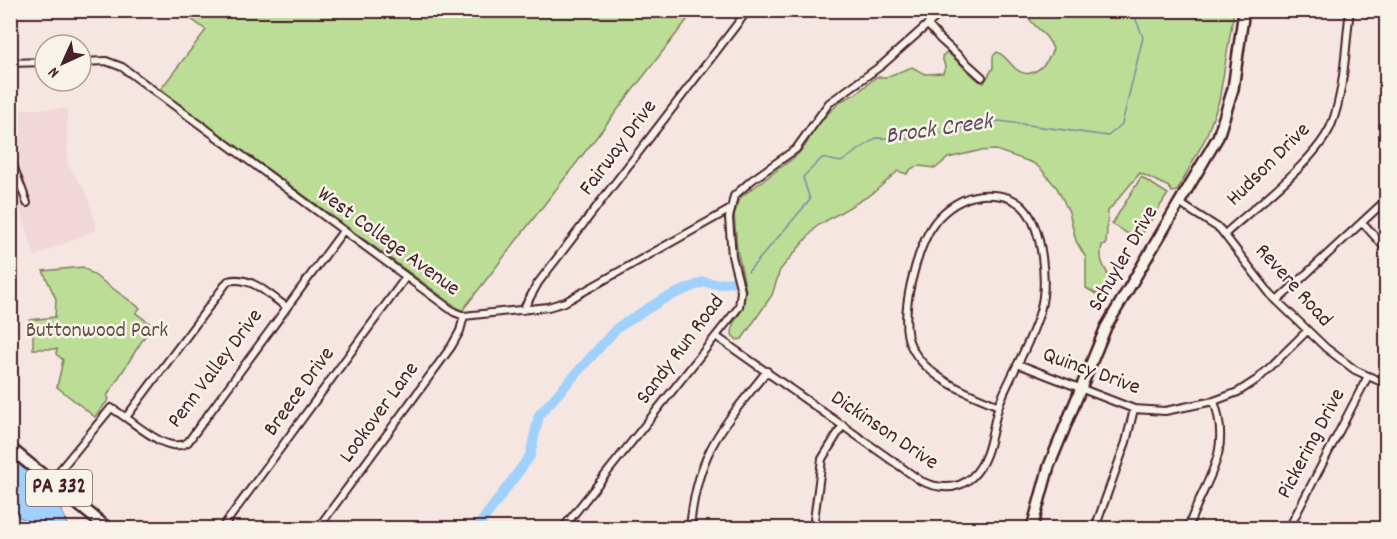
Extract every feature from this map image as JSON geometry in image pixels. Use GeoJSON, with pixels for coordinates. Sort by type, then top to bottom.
{"type":"FeatureCollection","features":[{"type":"Feature","properties":{"kind":"main road","name":"PA 332"},"geometry":{"type":"LineString","coordinates":[[10,448],[107,528]]}},
{"type":"Feature","properties":{"kind":"street","name":"Fairway Drive"},"geometry":{"type":"LineString","coordinates":[[523,310],[538,283],[748,10]]}},
{"type":"Feature","properties":{"kind":"street"},"geometry":{"type":"LineString","coordinates":[[729,210],[732,200],[744,186],[796,149],[829,102],[882,65],[944,10]]}},
{"type":"Feature","properties":{"kind":"street","name":"Schuyler Drive"},"geometry":{"type":"LineString","coordinates":[[1032,528],[1041,489],[1080,389],[1116,306],[1210,154],[1226,117],[1233,89],[1244,10]]}},
{"type":"Feature","properties":{"kind":"street","name":"Hudson Drive"},"geometry":{"type":"LineString","coordinates":[[1225,234],[1309,157],[1330,129],[1338,99],[1350,10]]}},
{"type":"Feature","properties":{"kind":"street"},"geometry":{"type":"LineString","coordinates":[[928,25],[982,77]]}},
{"type":"Feature","properties":{"kind":"street"},"geometry":{"type":"LineString","coordinates":[[10,63],[33,62]]}},
{"type":"Feature","properties":{"kind":"street","name":"West College Avenue"},"geometry":{"type":"LineString","coordinates":[[93,63],[117,64],[406,277],[464,316],[523,310],[565,302],[729,210]]}},
{"type":"Feature","properties":{"kind":"street"},"geometry":{"type":"LineString","coordinates":[[10,157],[27,203]]}},
{"type":"Feature","properties":{"kind":"street","name":"Dickinson Drive"},"geometry":{"type":"LineString","coordinates":[[717,337],[921,481],[937,487],[952,487],[966,481],[983,462],[999,406],[1043,298],[1044,267],[1028,212],[1014,200],[998,195],[970,198],[945,212],[930,230],[907,298],[905,329],[915,353],[926,365],[959,389],[999,406]]}},
{"type":"Feature","properties":{"kind":"street"},"geometry":{"type":"LineString","coordinates":[[1277,301],[1386,200]]}},
{"type":"Feature","properties":{"kind":"street","name":"Revere Road"},"geometry":{"type":"LineString","coordinates":[[1179,203],[1225,234],[1277,301],[1337,358],[1386,384]]}},
{"type":"Feature","properties":{"kind":"street","name":"Sandy Run Road"},"geometry":{"type":"LineString","coordinates":[[563,528],[737,311],[741,299],[732,256],[729,210]]}},
{"type":"Feature","properties":{"kind":"street"},"geometry":{"type":"LineString","coordinates":[[1362,222],[1386,249]]}},
{"type":"Feature","properties":{"kind":"street","name":"Penn Valley Drive"},"geometry":{"type":"LineString","coordinates":[[127,416],[167,445],[184,445],[193,436],[285,306],[343,231]]}},
{"type":"Feature","properties":{"kind":"street","name":"Breece Drive"},"geometry":{"type":"LineString","coordinates":[[222,528],[406,277]]}},
{"type":"Feature","properties":{"kind":"street"},"geometry":{"type":"LineString","coordinates":[[51,481],[111,408],[127,416],[228,281],[238,278],[247,280],[285,306]]}},
{"type":"Feature","properties":{"kind":"street","name":"Lookover Lane"},"geometry":{"type":"LineString","coordinates":[[318,528],[451,347],[460,331],[464,316]]}},
{"type":"Feature","properties":{"kind":"street","name":"Quincy Drive"},"geometry":{"type":"LineString","coordinates":[[1018,364],[1134,409],[1165,411],[1214,401],[1238,392],[1258,379],[1307,331]]}},
{"type":"Feature","properties":{"kind":"street"},"geometry":{"type":"LineString","coordinates":[[690,528],[694,489],[706,454],[722,427],[767,371]]}},
{"type":"Feature","properties":{"kind":"street","name":"Pickering Drive"},"geometry":{"type":"LineString","coordinates":[[1288,528],[1368,376]]}},
{"type":"Feature","properties":{"kind":"street"},"geometry":{"type":"LineString","coordinates":[[1188,528],[1221,446],[1221,426],[1214,401]]}},
{"type":"Feature","properties":{"kind":"street"},"geometry":{"type":"LineString","coordinates":[[1095,528],[1126,442],[1134,409]]}},
{"type":"Feature","properties":{"kind":"street"},"geometry":{"type":"LineString","coordinates":[[813,528],[822,459],[843,426]]}},
{"type":"Feature","properties":{"kind":"shaded area"},"geometry":{"type":"Polygon","coordinates":[[[10,109],[67,109],[68,165],[87,193],[97,230],[35,256],[11,178],[10,109]]]}},
{"type":"Feature","properties":{"kind":"green space"},"geometry":{"type":"Polygon","coordinates":[[[180,11],[694,11],[462,311],[160,90],[206,30],[180,11]]]}},
{"type":"Feature","properties":{"kind":"green space"},"geometry":{"type":"Polygon","coordinates":[[[1024,11],[1234,11],[1219,101],[1206,137],[1177,191],[1172,192],[1169,187],[1140,173],[1108,211],[1106,245],[1102,245],[1101,256],[1103,265],[1113,283],[1096,294],[1086,288],[1086,258],[1076,241],[1069,212],[1057,188],[1041,169],[1033,163],[996,150],[978,151],[948,158],[936,168],[916,167],[907,174],[898,171],[872,194],[817,226],[780,270],[772,295],[742,339],[737,340],[732,335],[733,324],[743,308],[746,290],[737,249],[734,214],[741,197],[796,156],[805,146],[818,123],[841,101],[857,93],[876,77],[886,77],[912,67],[925,74],[943,73],[945,67],[942,56],[947,52],[984,83],[993,68],[993,56],[997,52],[1022,72],[1028,73],[1039,69],[1053,49],[1047,38],[1024,11]]]}},
{"type":"Feature","properties":{"kind":"green space"},"geometry":{"type":"Polygon","coordinates":[[[1141,177],[1168,194],[1138,240],[1112,224],[1141,177]]]}},
{"type":"Feature","properties":{"kind":"green space","name":"Buttonwood Park"},"geometry":{"type":"Polygon","coordinates":[[[83,267],[140,308],[136,313],[152,325],[107,396],[109,399],[95,417],[57,387],[63,360],[56,354],[57,349],[33,349],[33,326],[29,320],[55,317],[56,299],[43,271],[83,267]]]}},
{"type":"Feature","properties":{"kind":"water"},"geometry":{"type":"Polygon","coordinates":[[[10,457],[33,475],[34,485],[60,509],[67,528],[38,525],[24,520],[11,511],[10,457]]]}},
{"type":"Feature","properties":{"kind":"waterway","name":"Brock Creek"},"geometry":{"type":"LineString","coordinates":[[748,272],[810,200],[803,177],[822,158],[841,162],[876,138],[911,139],[999,121],[1108,136],[1122,124],[1143,37],[1132,10]]}},
{"type":"Feature","properties":{"kind":"waterway","name":"Brock Creek"},"geometry":{"type":"LineString","coordinates":[[477,528],[530,456],[539,415],[617,328],[663,299],[703,282],[718,284],[731,282]]}}]}
